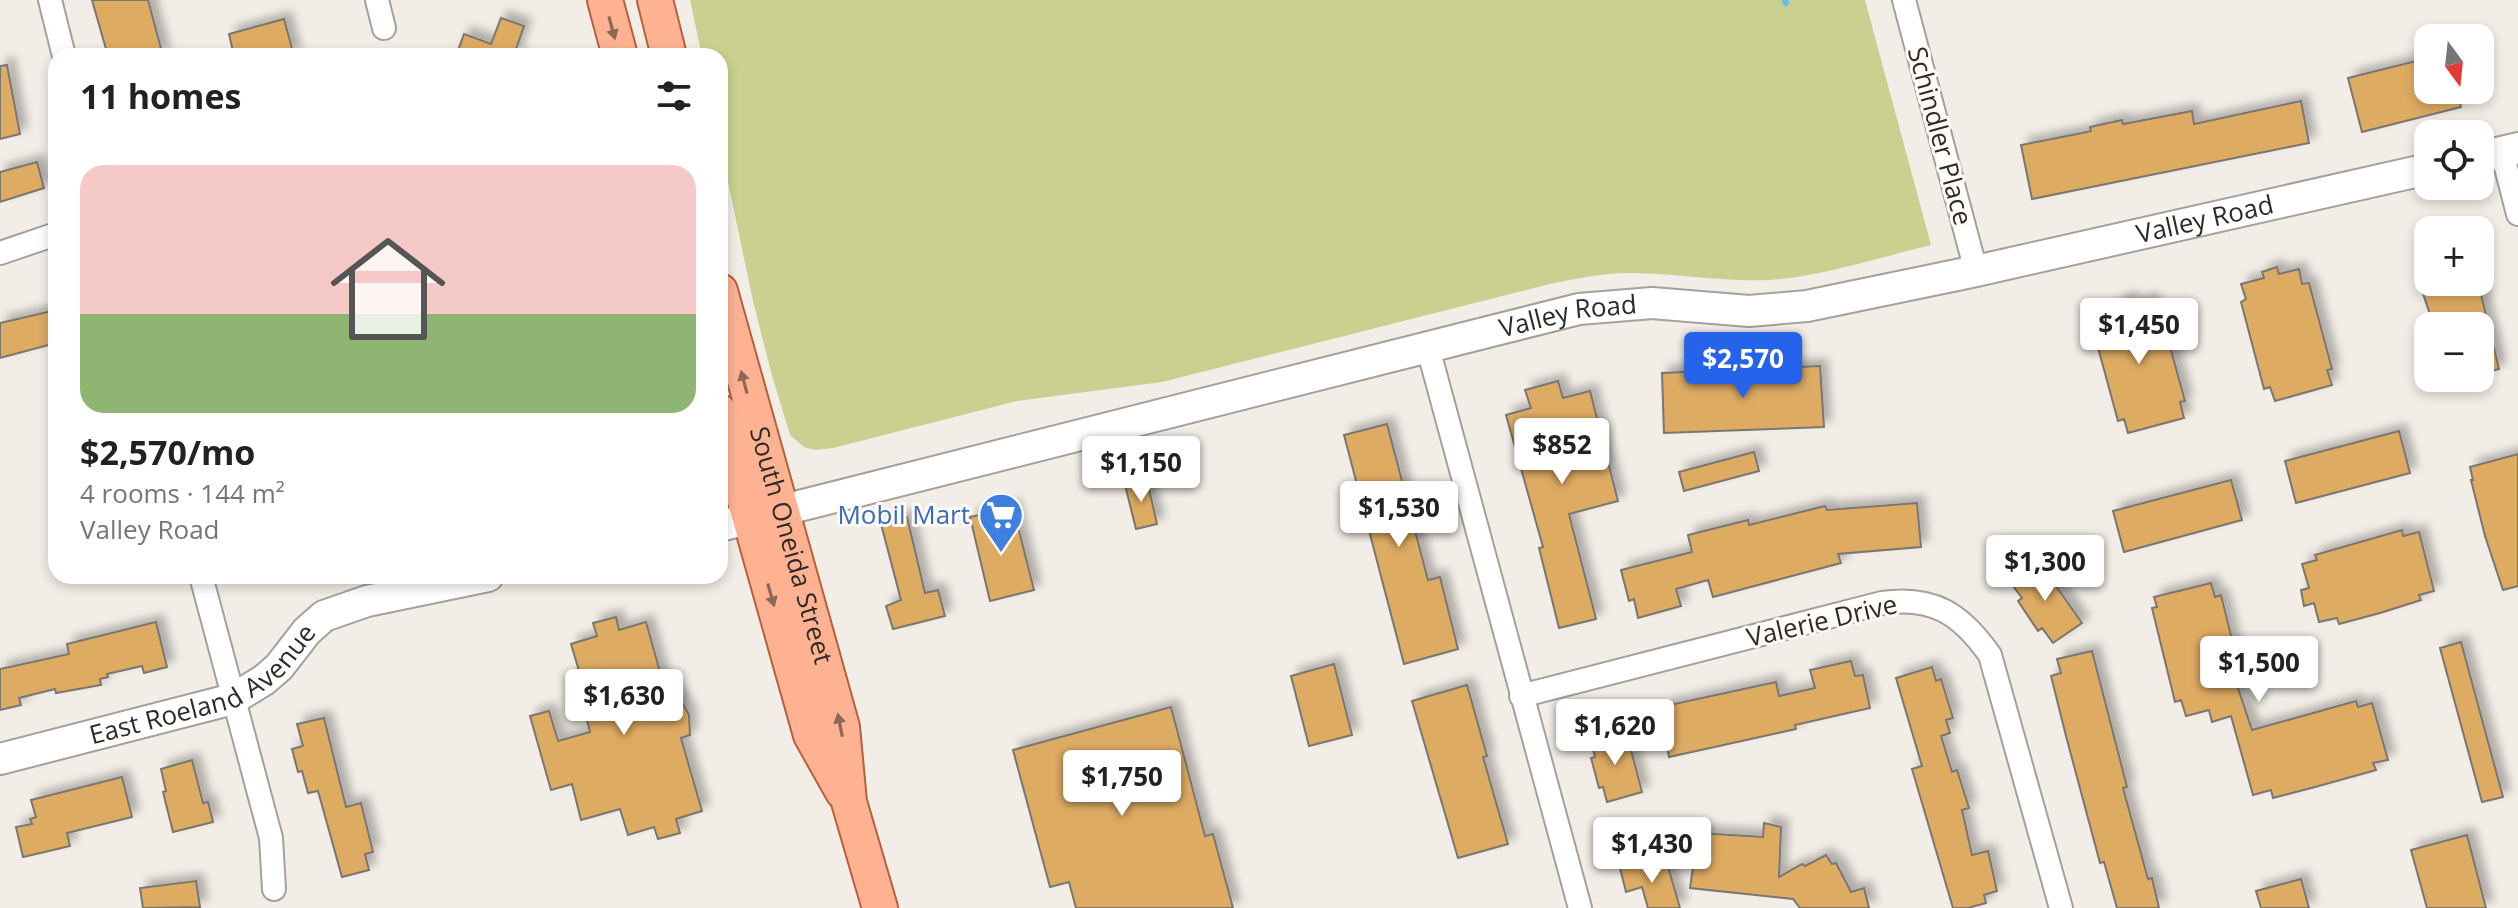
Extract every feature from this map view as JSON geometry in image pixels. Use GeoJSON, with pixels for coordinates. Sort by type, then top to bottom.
{"type":"FeatureCollection","features":[{"type":"Feature","properties":{"kind":"main road"},"geometry":{"type":"LineString","coordinates":[[605,0],[618,48]]}},
{"type":"Feature","properties":{"kind":"main road"},"geometry":{"type":"LineString","coordinates":[[655,0],[667,48]]}},
{"type":"Feature","properties":{"kind":"main road","name":"South Oneida Street"},"geometry":{"type":"LineString","coordinates":[[728,344],[754,518]]}},
{"type":"Feature","properties":{"kind":"main road","name":"South Oneida Street"},"geometry":{"type":"LineString","coordinates":[[728,437],[754,518],[842,727],[849,802],[880,908]]}},
{"type":"Feature","properties":{"kind":"street"},"geometry":{"type":"LineString","coordinates":[[50,0],[62,48]]}},
{"type":"Feature","properties":{"kind":"street"},"geometry":{"type":"LineString","coordinates":[[377,0],[384,28]]}},
{"type":"Feature","properties":{"kind":"street","name":"Schindler Place"},"geometry":{"type":"LineString","coordinates":[[1904,0],[1976,271]]}},
{"type":"Feature","properties":{"kind":"street"},"geometry":{"type":"LineString","coordinates":[[2500,152],[2518,214]]}},
{"type":"Feature","properties":{"kind":"street","name":"Valley Road"},"geometry":{"type":"LineString","coordinates":[[754,518],[1579,309],[1652,303],[1749,311],[1837,301],[2414,172]]}},
{"type":"Feature","properties":{"kind":"street"},"geometry":{"type":"LineString","coordinates":[[0,253],[48,237]]}},
{"type":"Feature","properties":{"kind":"street"},"geometry":{"type":"LineString","coordinates":[[1428,348],[1580,908]]}},
{"type":"Feature","properties":{"kind":"street"},"geometry":{"type":"LineString","coordinates":[[203,584],[271,838],[274,889]]}},
{"type":"Feature","properties":{"kind":"street","name":"East Roeland Avenue"},"geometry":{"type":"LineString","coordinates":[[0,759],[233,699],[272,674],[307,631],[324,616],[367,601],[449,584]]}},
{"type":"Feature","properties":{"kind":"street","name":"Valerie Drive"},"geometry":{"type":"LineString","coordinates":[[1521,696],[1882,603],[1918,601],[1937,607],[1969,627],[1990,655],[2061,908]]}},
{"type":"Feature","properties":{"kind":"green space"},"geometry":{"type":"Polygon","coordinates":[[[690,0],[1865,0],[1931,245],[1829,271],[1769,280],[1635,273],[1582,278],[1162,382],[1017,401],[833,448],[814,450],[804,447],[790,435],[753,301],[728,182],[728,48],[700,48],[690,0]]]}},
{"type":"Feature","properties":{"kind":"building"},"geometry":{"type":"Polygon","coordinates":[[[92,0],[148,0],[161,48],[106,48],[92,0]]]}},
{"type":"Feature","properties":{"kind":"building"},"geometry":{"type":"Polygon","coordinates":[[[501,18],[524,26],[516,48],[459,48],[464,34],[491,44],[501,18]]]}},
{"type":"Feature","properties":{"kind":"building"},"geometry":{"type":"Polygon","coordinates":[[[284,19],[292,48],[232,48],[229,34],[284,19]]]}},
{"type":"Feature","properties":{"kind":"building"},"geometry":{"type":"Polygon","coordinates":[[[2414,62],[2414,104],[2460,104],[2461,107],[2362,132],[2348,78],[2414,62]]]}},
{"type":"Feature","properties":{"kind":"building"},"geometry":{"type":"Polygon","coordinates":[[[7,65],[20,134],[0,139],[0,66],[7,65]]]}},
{"type":"Feature","properties":{"kind":"building"},"geometry":{"type":"Polygon","coordinates":[[[2301,101],[2309,143],[2032,199],[2021,145],[2091,131],[2090,127],[2122,120],[2123,124],[2192,111],[2194,124],[2301,101]]]}},
{"type":"Feature","properties":{"kind":"building"},"geometry":{"type":"Polygon","coordinates":[[[37,162],[44,188],[0,202],[0,172],[37,162]]]}},
{"type":"Feature","properties":{"kind":"building"},"geometry":{"type":"Polygon","coordinates":[[[2277,267],[2279,274],[2299,269],[2302,284],[2309,283],[2332,369],[2327,370],[2332,385],[2275,401],[2270,387],[2264,389],[2241,302],[2246,299],[2241,284],[2264,278],[2262,272],[2277,267]]]}},
{"type":"Feature","properties":{"kind":"building"},"geometry":{"type":"Polygon","coordinates":[[[2424,296],[2481,296],[2485,312],[2429,312],[2424,296]]]}},
{"type":"Feature","properties":{"kind":"building"},"geometry":{"type":"Polygon","coordinates":[[[2130,299],[2132,305],[2151,300],[2156,315],[2161,314],[2185,401],[2180,402],[2184,418],[2128,433],[2124,419],[2118,421],[2094,333],[2100,331],[2095,315],[2117,309],[2115,304],[2130,299]]]}},
{"type":"Feature","properties":{"kind":"building"},"geometry":{"type":"Polygon","coordinates":[[[48,312],[48,345],[0,358],[0,323],[48,312]]]}},
{"type":"Feature","properties":{"kind":"building"},"geometry":{"type":"Polygon","coordinates":[[[2494,348],[2499,369],[2494,370],[2494,348]]]}},
{"type":"Feature","properties":{"kind":"building"},"geometry":{"type":"Polygon","coordinates":[[[1820,366],[1824,427],[1664,433],[1662,373],[1820,366]]]}},
{"type":"Feature","properties":{"kind":"building"},"geometry":{"type":"Polygon","coordinates":[[[1558,381],[1563,398],[1590,391],[1618,501],[1569,514],[1596,619],[1559,628],[1539,548],[1543,547],[1506,415],[1531,408],[1525,390],[1558,381]]]}},
{"type":"Feature","properties":{"kind":"building"},"geometry":{"type":"Polygon","coordinates":[[[1387,424],[1428,580],[1440,577],[1458,649],[1404,664],[1344,435],[1387,424]]]}},
{"type":"Feature","properties":{"kind":"building"},"geometry":{"type":"Polygon","coordinates":[[[2399,431],[2410,473],[2296,503],[2285,461],[2399,431]]]}},
{"type":"Feature","properties":{"kind":"building"},"geometry":{"type":"Polygon","coordinates":[[[1754,452],[1759,471],[1684,491],[1679,472],[1754,452]]]}},
{"type":"Feature","properties":{"kind":"building"},"geometry":{"type":"Polygon","coordinates":[[[2518,454],[2518,586],[2503,590],[2485,536],[2470,467],[2518,454]]]}},
{"type":"Feature","properties":{"kind":"building"},"geometry":{"type":"Polygon","coordinates":[[[1147,480],[1157,524],[1136,529],[1125,485],[1147,480]]]}},
{"type":"Feature","properties":{"kind":"building"},"geometry":{"type":"Polygon","coordinates":[[[2231,480],[2242,520],[2124,552],[2113,511],[2231,480]]]}},
{"type":"Feature","properties":{"kind":"building"},"geometry":{"type":"Polygon","coordinates":[[[1917,503],[1921,547],[1838,554],[1841,563],[1713,597],[1708,580],[1676,589],[1681,606],[1638,618],[1634,599],[1629,601],[1621,570],[1692,552],[1688,535],[1748,520],[1749,525],[1825,506],[1827,510],[1917,503]]]}},
{"type":"Feature","properties":{"kind":"building","name":"Mobil Mart"},"geometry":{"type":"Polygon","coordinates":[[[1013,507],[1034,590],[990,601],[970,517],[1013,507]]]}},
{"type":"Feature","properties":{"kind":"building"},"geometry":{"type":"Polygon","coordinates":[[[907,517],[925,593],[938,590],[945,616],[893,629],[886,606],[901,600],[881,524],[907,517]]]}},
{"type":"Feature","properties":{"kind":"building"},"geometry":{"type":"Polygon","coordinates":[[[2402,530],[2403,536],[2419,532],[2434,591],[2419,595],[2421,600],[2339,624],[2337,618],[2319,622],[2314,603],[2304,606],[2301,590],[2309,588],[2302,564],[2317,560],[2315,555],[2402,530]]]}},
{"type":"Feature","properties":{"kind":"building"},"geometry":{"type":"Polygon","coordinates":[[[2039,562],[2082,623],[2053,643],[2042,628],[2038,631],[2018,601],[2022,598],[2010,582],[2039,562]]]}},
{"type":"Feature","properties":{"kind":"building"},"geometry":{"type":"Polygon","coordinates":[[[2211,583],[2215,597],[2221,595],[2243,684],[2237,685],[2252,730],[2356,701],[2358,707],[2372,703],[2388,760],[2373,763],[2376,770],[2273,798],[2271,790],[2253,795],[2231,716],[2212,722],[2209,710],[2186,716],[2181,700],[2175,702],[2152,608],[2157,607],[2154,597],[2211,583]]]}},
{"type":"Feature","properties":{"kind":"building"},"geometry":{"type":"Polygon","coordinates":[[[616,617],[619,630],[646,622],[667,697],[678,694],[689,715],[690,735],[681,738],[702,811],[676,819],[680,833],[658,839],[654,827],[628,835],[620,809],[581,820],[572,784],[551,790],[530,716],[549,711],[558,741],[590,732],[587,720],[593,718],[571,644],[597,636],[593,623],[616,617]]]}},
{"type":"Feature","properties":{"kind":"building"},"geometry":{"type":"Polygon","coordinates":[[[156,622],[167,667],[144,673],[142,666],[107,674],[108,677],[100,679],[101,685],[56,693],[55,689],[19,698],[21,705],[0,710],[0,669],[69,654],[67,644],[156,622]]]}},
{"type":"Feature","properties":{"kind":"building"},"geometry":{"type":"Polygon","coordinates":[[[2461,642],[2503,797],[2482,802],[2440,648],[2461,642]]]}},
{"type":"Feature","properties":{"kind":"building"},"geometry":{"type":"Polygon","coordinates":[[[2092,651],[2127,787],[2123,788],[2159,908],[2117,908],[2104,862],[2100,863],[2066,736],[2051,676],[2061,673],[2057,659],[2092,651]]]}},
{"type":"Feature","properties":{"kind":"building"},"geometry":{"type":"Polygon","coordinates":[[[1851,661],[1855,676],[1863,675],[1870,708],[1795,725],[1796,729],[1669,757],[1662,724],[1668,722],[1665,706],[1776,682],[1779,696],[1815,688],[1810,670],[1851,661]]]}},
{"type":"Feature","properties":{"kind":"building"},"geometry":{"type":"Polygon","coordinates":[[[1334,664],[1352,735],[1309,746],[1291,676],[1334,664]]]}},
{"type":"Feature","properties":{"kind":"building"},"geometry":{"type":"Polygon","coordinates":[[[1932,667],[1936,681],[1941,679],[1953,718],[1946,720],[1950,733],[1941,736],[1952,772],[1957,770],[1969,808],[1962,810],[1972,855],[1988,851],[1997,891],[1984,895],[1986,903],[1968,908],[1953,908],[1912,769],[1922,766],[1896,678],[1932,667]]]}},
{"type":"Feature","properties":{"kind":"building"},"geometry":{"type":"Polygon","coordinates":[[[1467,685],[1487,756],[1483,757],[1508,844],[1458,858],[1412,701],[1467,685]]]}},
{"type":"Feature","properties":{"kind":"building"},"geometry":{"type":"Polygon","coordinates":[[[1171,707],[1205,836],[1213,834],[1233,908],[1076,908],[1069,882],[1050,887],[1013,750],[1171,707]]]}},
{"type":"Feature","properties":{"kind":"building"},"geometry":{"type":"Polygon","coordinates":[[[324,718],[346,807],[361,803],[373,852],[365,854],[369,870],[342,877],[318,791],[308,793],[292,749],[303,746],[297,724],[324,718]]]}},
{"type":"Feature","properties":{"kind":"building"},"geometry":{"type":"Polygon","coordinates":[[[1626,731],[1642,792],[1607,802],[1603,787],[1599,788],[1591,758],[1595,757],[1591,741],[1626,731]]]}},
{"type":"Feature","properties":{"kind":"building"},"geometry":{"type":"Polygon","coordinates":[[[192,760],[203,803],[208,802],[213,822],[173,832],[161,769],[192,760]]]}},
{"type":"Feature","properties":{"kind":"building"},"geometry":{"type":"Polygon","coordinates":[[[122,777],[132,817],[67,833],[70,846],[23,857],[16,827],[32,824],[30,819],[36,817],[31,800],[122,777]]]}},
{"type":"Feature","properties":{"kind":"building"},"geometry":{"type":"Polygon","coordinates":[[[1764,823],[1781,827],[1779,877],[1826,855],[1832,864],[1836,863],[1851,892],[1864,888],[1869,908],[1800,908],[1793,899],[1690,888],[1698,833],[1763,837],[1764,823]]]}},
{"type":"Feature","properties":{"kind":"building"},"geometry":{"type":"Polygon","coordinates":[[[2467,835],[2486,908],[2427,908],[2411,850],[2467,835]]]}},
{"type":"Feature","properties":{"kind":"building"},"geometry":{"type":"Polygon","coordinates":[[[1644,862],[1646,869],[1667,863],[1680,908],[1648,908],[1642,887],[1626,892],[1620,868],[1644,862]]]}},
{"type":"Feature","properties":{"kind":"building"},"geometry":{"type":"Polygon","coordinates":[[[2301,879],[2309,908],[2261,908],[2256,891],[2301,879]]]}},
{"type":"Feature","properties":{"kind":"building"},"geometry":{"type":"Polygon","coordinates":[[[196,881],[200,907],[143,908],[140,888],[196,881]]]}},
{"type":"Feature","properties":{"kind":"place","name":"Mobil Mart"},"geometry":{"type":"Point","coordinates":[1001,554]}}]}
